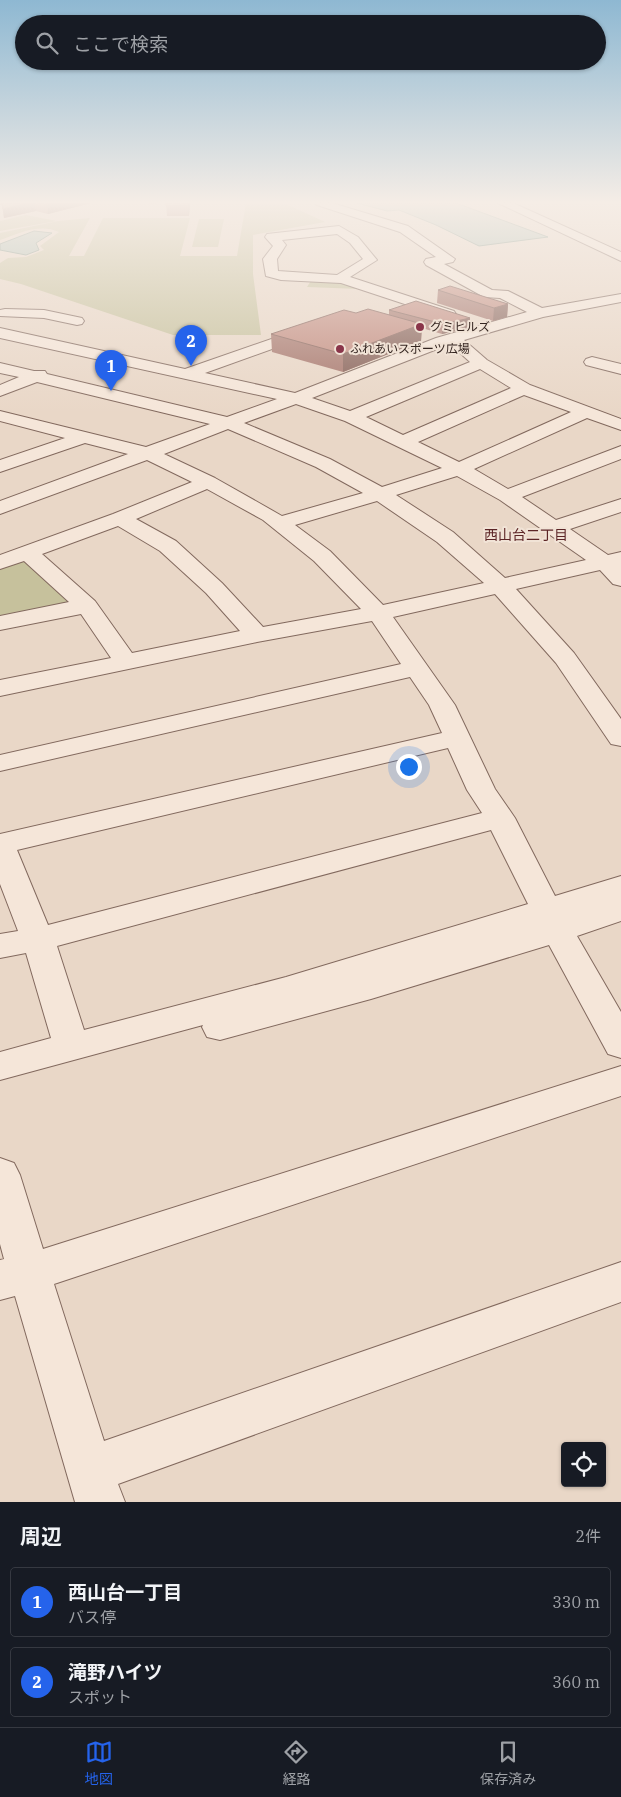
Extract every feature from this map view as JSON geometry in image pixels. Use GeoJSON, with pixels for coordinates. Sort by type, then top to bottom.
{"type":"FeatureCollection","features":[{"type":"Feature","properties":{"kind":"street"},"geometry":{"type":"LineString","coordinates":[[271,273],[342,279],[493,328]]}},
{"type":"Feature","properties":{"kind":"street"},"geometry":{"type":"LineString","coordinates":[[342,279],[347,273]]}},
{"type":"Feature","properties":{"kind":"street"},"geometry":{"type":"LineString","coordinates":[[450,273],[489,294],[503,294],[540,313]]}},
{"type":"Feature","properties":{"kind":"street"},"geometry":{"type":"LineString","coordinates":[[0,508],[296,398],[447,339],[493,328],[540,313],[621,298]]}},
{"type":"Feature","properties":{"kind":"street"},"geometry":{"type":"LineString","coordinates":[[5,313],[44,314],[83,319],[37,340]]}},
{"type":"Feature","properties":{"kind":"street"},"geometry":{"type":"LineString","coordinates":[[186,374],[319,328]]}},
{"type":"Feature","properties":{"kind":"street"},"geometry":{"type":"LineString","coordinates":[[0,332],[296,398],[350,418],[459,469],[508,496],[553,528],[613,561],[621,579]]}},
{"type":"Feature","properties":{"kind":"street"},"geometry":{"type":"LineString","coordinates":[[423,335],[447,339],[481,363],[524,389],[618,422]]}},
{"type":"Feature","properties":{"kind":"street"},"geometry":{"type":"LineString","coordinates":[[0,391],[88,351]]}},
{"type":"Feature","properties":{"kind":"street"},"geometry":{"type":"LineString","coordinates":[[592,362],[621,369]]}},
{"type":"Feature","properties":{"kind":"street"},"geometry":{"type":"LineString","coordinates":[[350,418],[481,363]]}},
{"type":"Feature","properties":{"kind":"street"},"geometry":{"type":"LineString","coordinates":[[0,368],[51,369],[228,423],[323,463],[380,494],[445,537],[501,586],[565,658],[621,738]]}},
{"type":"Feature","properties":{"kind":"street"},"geometry":{"type":"LineString","coordinates":[[403,442],[524,389]]}},
{"type":"Feature","properties":{"kind":"street"},"geometry":{"type":"LineString","coordinates":[[279,523],[459,469],[586,412]]}},
{"type":"Feature","properties":{"kind":"street"},"geometry":{"type":"LineString","coordinates":[[0,416],[147,453],[208,482],[270,516],[322,556],[378,613],[442,706],[482,790],[500,818],[553,921],[621,1044]]}},
{"type":"Feature","properties":{"kind":"street"},"geometry":{"type":"LineString","coordinates":[[0,430],[24,422]]}},
{"type":"Feature","properties":{"kind":"street"},"geometry":{"type":"LineString","coordinates":[[0,466],[86,437]]}},
{"type":"Feature","properties":{"kind":"street"},"geometry":{"type":"LineString","coordinates":[[508,496],[621,452]]}},
{"type":"Feature","properties":{"kind":"street"},"geometry":{"type":"LineString","coordinates":[[0,562],[28,554],[208,482]]}},
{"type":"Feature","properties":{"kind":"street"},"geometry":{"type":"LineString","coordinates":[[553,528],[621,505]]}},
{"type":"Feature","properties":{"kind":"street"},"geometry":{"type":"LineString","coordinates":[[120,518],[168,546],[214,588],[257,635]]}},
{"type":"Feature","properties":{"kind":"street"},"geometry":{"type":"LineString","coordinates":[[28,554],[87,606],[126,662]]}},
{"type":"Feature","properties":{"kind":"street"},"geometry":{"type":"LineString","coordinates":[[0,688],[257,635],[378,613],[613,561]]}},
{"type":"Feature","properties":{"kind":"street"},"geometry":{"type":"LineString","coordinates":[[0,623],[87,606]]}},
{"type":"Feature","properties":{"kind":"street"},"geometry":{"type":"LineString","coordinates":[[0,763],[416,668]]}},
{"type":"Feature","properties":{"kind":"street"},"geometry":{"type":"LineString","coordinates":[[72,1048],[38,939],[0,844],[457,738]]}},
{"type":"Feature","properties":{"kind":"street"},"geometry":{"type":"LineString","coordinates":[[0,946],[38,939],[500,818]]}},
{"type":"Feature","properties":{"kind":"street"},"geometry":{"type":"LineString","coordinates":[[0,1085],[358,991],[553,921],[621,887]]}},
{"type":"Feature","properties":{"kind":"street"},"geometry":{"type":"LineString","coordinates":[[0,1066],[553,921],[621,909]]}},
{"type":"Feature","properties":{"kind":"street"},"geometry":{"type":"LineString","coordinates":[[14,1276],[621,1080]]}},
{"type":"Feature","properties":{"kind":"street"},"geometry":{"type":"LineString","coordinates":[[0,1175],[14,1276],[94,1486],[621,1282]]}},
{"type":"Feature","properties":{"kind":"shaded area"},"geometry":{"type":"Polygon","coordinates":[[[0,273],[253,273],[261,335],[173,335],[21,284],[0,279],[0,273]]]}},
{"type":"Feature","properties":{"kind":"shaded area"},"geometry":{"type":"Polygon","coordinates":[[[312,279],[342,281],[360,289],[307,287],[312,279]]]}},
{"type":"Feature","properties":{"kind":"shaded area"},"geometry":{"type":"Polygon","coordinates":[[[25,558],[76,601],[0,619],[0,566],[25,558]]]}},
{"type":"Feature","properties":{"kind":"building"},"geometry":{"type":"Polygon","coordinates":[[[450,286],[508,304],[494,308],[438,290],[450,286]]]}},
{"type":"Feature","properties":{"kind":"building"},"geometry":{"type":"Polygon","coordinates":[[[416,301],[470,318],[443,324],[389,310],[416,301]]]}},
{"type":"Feature","properties":{"kind":"building"},"geometry":{"type":"Polygon","coordinates":[[[368,309],[422,324],[343,354],[271,334],[344,310],[356,313],[368,309]]]}},
{"type":"Feature","properties":{"kind":"place","name":"グミヒルズ"},"geometry":{"type":"Point","coordinates":[420,327]}},
{"type":"Feature","properties":{"kind":"place","name":"ふれあいスポーツ広場"},"geometry":{"type":"Point","coordinates":[340,349]}},
{"type":"Feature","properties":{"kind":"place","name":"滝野ハイツ"},"geometry":{"type":"Point","coordinates":[191,366]}},
{"type":"Feature","properties":{"kind":"place","name":"西山台一丁目"},"geometry":{"type":"Point","coordinates":[111,391]}},
{"type":"Feature","properties":{"kind":"district","name":"西山台二丁目"},"geometry":{"type":"Point","coordinates":[526,535]}}]}
